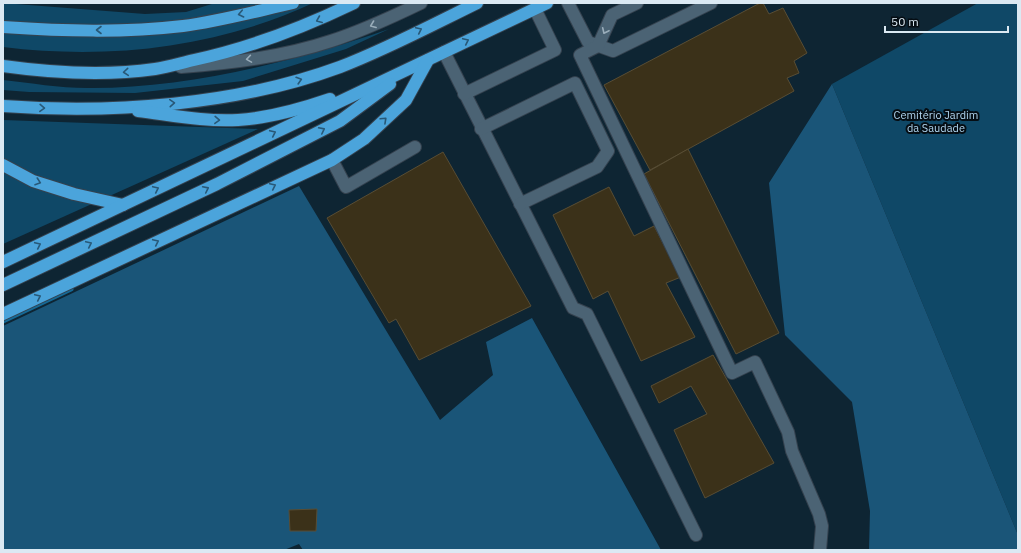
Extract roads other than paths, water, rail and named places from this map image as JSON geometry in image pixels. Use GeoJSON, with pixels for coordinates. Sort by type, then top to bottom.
{"type":"FeatureCollection","features":[{"type":"Feature","properties":{"kind":"highway"},"geometry":{"type":"LineString","coordinates":[[3,27],[56,30],[139,30],[184,26],[293,3]]}},
{"type":"Feature","properties":{"kind":"highway"},"geometry":{"type":"LineString","coordinates":[[3,66],[65,72],[114,73],[156,69],[226,53],[278,36],[354,3]]}},
{"type":"Feature","properties":{"kind":"highway"},"geometry":{"type":"LineString","coordinates":[[109,108],[198,101],[244,94],[294,82],[340,67],[477,3]]}},
{"type":"Feature","properties":{"kind":"highway"},"geometry":{"type":"LineString","coordinates":[[3,262],[547,3]]}},
{"type":"Feature","properties":{"kind":"highway"},"geometry":{"type":"LineString","coordinates":[[3,314],[332,160],[364,139],[406,100],[428,60]]}},
{"type":"Feature","properties":{"kind":"highway"},"geometry":{"type":"LineString","coordinates":[[3,285],[133,224],[340,121],[414,67]]}},
{"type":"Feature","properties":{"kind":"highway"},"geometry":{"type":"LineString","coordinates":[[3,106],[109,108],[200,118],[238,120],[272,116],[317,103],[402,73]]}},
{"type":"Feature","properties":{"kind":"highway"},"geometry":{"type":"LineString","coordinates":[[3,165],[33,181],[74,194],[123,205]]}},
{"type":"Feature","properties":{"kind":"lane"},"geometry":{"type":"LineString","coordinates":[[156,69],[220,64],[288,53],[332,41],[383,21],[421,3]]}},
{"type":"Feature","properties":{"kind":"lane"},"geometry":{"type":"LineString","coordinates":[[568,3],[588,42],[614,52],[711,3]]}},
{"type":"Feature","properties":{"kind":"lane"},"geometry":{"type":"LineString","coordinates":[[637,3],[612,15],[598,46],[580,55],[732,373],[755,362],[788,432],[792,451],[819,514],[822,526],[820,550]]}},
{"type":"Feature","properties":{"kind":"lane"},"geometry":{"type":"LineString","coordinates":[[464,94],[555,50],[535,9]]}},
{"type":"Feature","properties":{"kind":"lane"},"geometry":{"type":"LineString","coordinates":[[444,52],[573,308],[587,314],[696,536]]}},
{"type":"Feature","properties":{"kind":"lane"},"geometry":{"type":"LineString","coordinates":[[482,129],[575,83],[608,151],[597,167],[520,204]]}},
{"type":"Feature","properties":{"kind":"lane"},"geometry":{"type":"LineString","coordinates":[[332,160],[346,187],[415,147]]}},
{"type":"Feature","properties":{"kind":"waterway"},"geometry":{"type":"LineString","coordinates":[[3,321],[71,289]]}},
{"type":"Feature","properties":{"kind":"park label","name":"Cemitério Jardim da Saudade"},"geometry":{"type":"Point","coordinates":[936,121]}}]}
